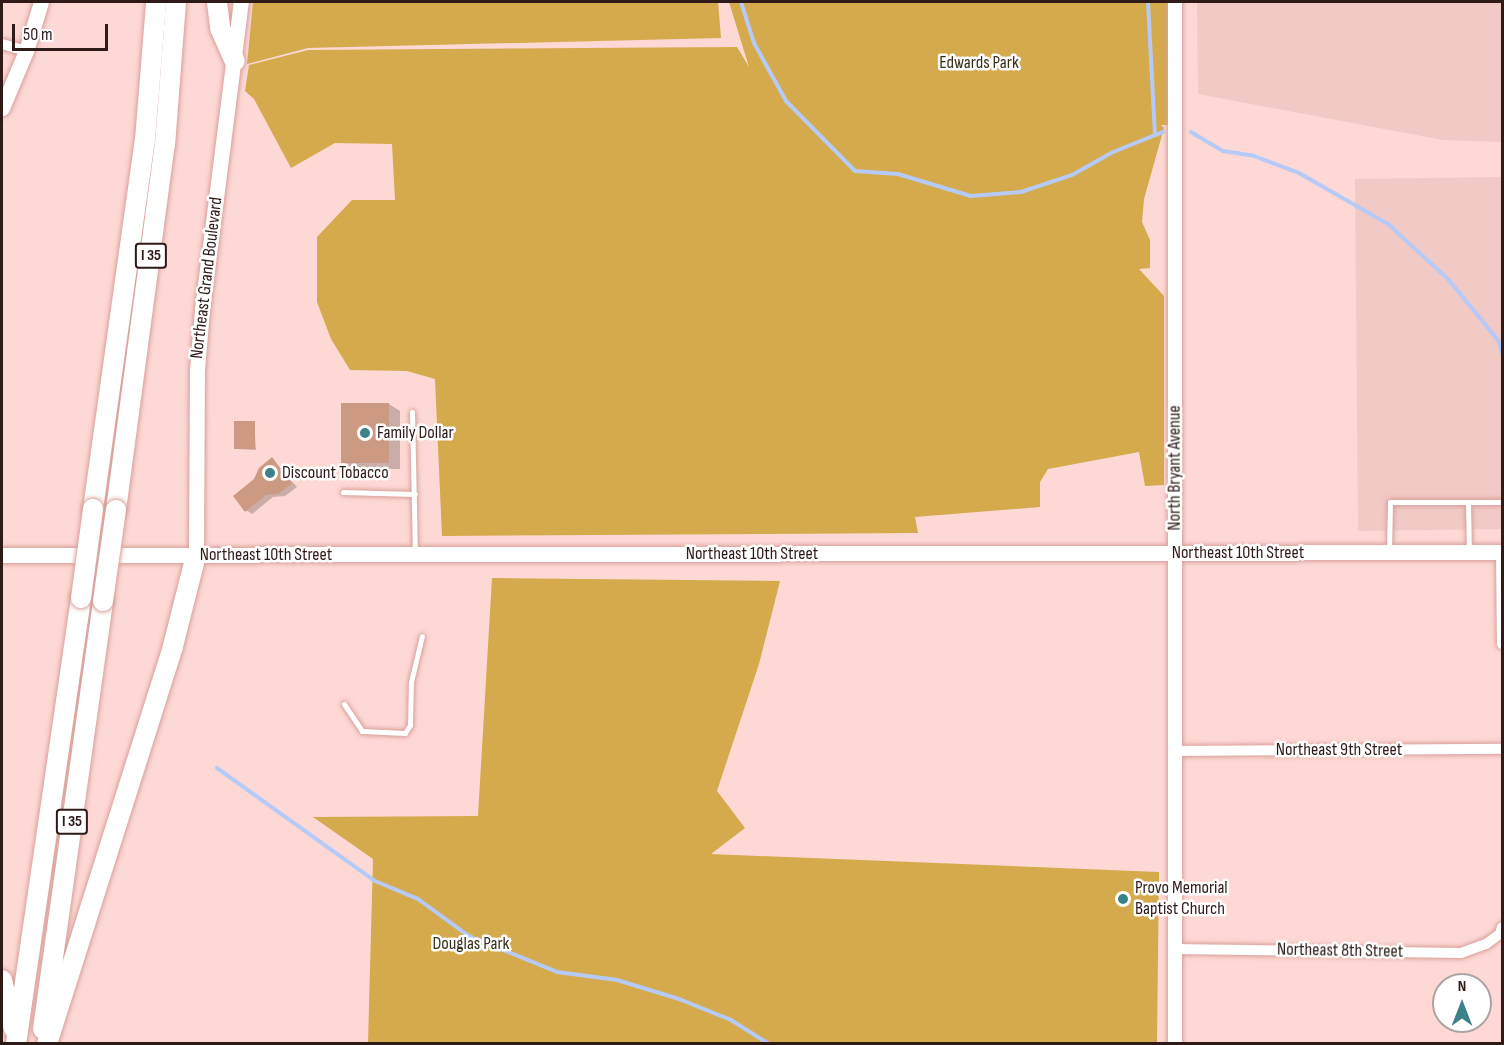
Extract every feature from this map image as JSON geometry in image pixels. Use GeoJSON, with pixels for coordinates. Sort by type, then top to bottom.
{"type":"FeatureCollection","features":[{"type":"Feature","properties":{"kind":"highway","name":"I 35"},"geometry":{"type":"LineString","coordinates":[[16,1040],[145,140],[156,2]]}},
{"type":"Feature","properties":{"kind":"highway","name":"I 35"},"geometry":{"type":"LineString","coordinates":[[41,1044],[163,157],[176,2]]}},
{"type":"Feature","properties":{"kind":"highway"},"geometry":{"type":"LineString","coordinates":[[217,2],[220,28],[236,61]]}},
{"type":"Feature","properties":{"kind":"highway"},"geometry":{"type":"LineString","coordinates":[[47,1044],[173,646],[196,555]]}},
{"type":"Feature","properties":{"kind":"highway"},"geometry":{"type":"LineString","coordinates":[[2,980],[16,1040]]}},
{"type":"Feature","properties":{"kind":"main road"},"geometry":{"type":"LineString","coordinates":[[2,108],[26,51],[41,2]]}},
{"type":"Feature","properties":{"kind":"main road","name":"Northeast Grand Boulevard"},"geometry":{"type":"LineString","coordinates":[[196,555],[198,360],[236,61],[241,2]]}},
{"type":"Feature","properties":{"kind":"main road","name":"Northeast 10th Street"},"geometry":{"type":"LineString","coordinates":[[2,555],[1502,552]]}},
{"type":"Feature","properties":{"kind":"street","name":"North Bryant Avenue"},"geometry":{"type":"LineString","coordinates":[[1175,2],[1175,1044]]}},
{"type":"Feature","properties":{"kind":"street"},"geometry":{"type":"LineString","coordinates":[[2,44],[26,51]]}},
{"type":"Feature","properties":{"kind":"street"},"geometry":{"type":"LineString","coordinates":[[1502,552],[1503,644]]}},
{"type":"Feature","properties":{"kind":"street","name":"Northeast 9th Street"},"geometry":{"type":"LineString","coordinates":[[1176,751],[1503,749]]}},
{"type":"Feature","properties":{"kind":"street","name":"Northeast 8th Street"},"geometry":{"type":"LineString","coordinates":[[1175,949],[1461,953],[1501,930]]}},
{"type":"Feature","properties":{"kind":"lane"},"geometry":{"type":"LineString","coordinates":[[412,412],[415,555]]}},
{"type":"Feature","properties":{"kind":"lane"},"geometry":{"type":"LineString","coordinates":[[343,492],[415,494]]}},
{"type":"Feature","properties":{"kind":"lane"},"geometry":{"type":"LineString","coordinates":[[1389,553],[1390,502],[1503,502]]}},
{"type":"Feature","properties":{"kind":"lane"},"geometry":{"type":"LineString","coordinates":[[1468,502],[1469,552]]}},
{"type":"Feature","properties":{"kind":"lane"},"geometry":{"type":"LineString","coordinates":[[344,704],[362,731],[405,733],[410,726],[411,682],[422,636]]}},
{"type":"Feature","properties":{"kind":"shaded area"},"geometry":{"type":"Polygon","coordinates":[[[1197,2],[1502,2],[1502,142],[1443,140],[1198,94],[1197,2]]]}},
{"type":"Feature","properties":{"kind":"shaded area"},"geometry":{"type":"Polygon","coordinates":[[[1502,177],[1502,529],[1358,531],[1355,179],[1502,177]]]}},
{"type":"Feature","properties":{"kind":"green space"},"geometry":{"type":"Polygon","coordinates":[[[253,2],[718,2],[721,38],[308,48],[247,64],[253,2]]]}},
{"type":"Feature","properties":{"kind":"green space","name":"Edwards Park"},"geometry":{"type":"Polygon","coordinates":[[[729,2],[1168,2],[1168,125],[1161,125],[1164,128],[1144,199],[1142,222],[1150,240],[1150,268],[1139,269],[1164,296],[1164,485],[1145,486],[1139,452],[1048,469],[1040,482],[1040,507],[915,517],[918,533],[442,536],[435,379],[407,371],[350,370],[331,339],[317,302],[317,237],[352,200],[395,200],[392,144],[335,143],[291,168],[254,99],[245,91],[249,65],[308,50],[737,47],[749,67],[729,2]]]}},
{"type":"Feature","properties":{"kind":"green space","name":"Douglas Park"},"geometry":{"type":"Polygon","coordinates":[[[492,578],[780,581],[759,664],[717,791],[745,828],[711,854],[1159,872],[1157,1043],[368,1043],[373,859],[313,817],[478,816],[492,578]]]}},
{"type":"Feature","properties":{"kind":"building","name":"Family Dollar"},"geometry":{"type":"Polygon","coordinates":[[[341,403],[389,403],[389,463],[341,463],[341,403]]]}},
{"type":"Feature","properties":{"kind":"building"},"geometry":{"type":"Polygon","coordinates":[[[234,421],[255,421],[255,449],[234,449],[234,421]]]}},
{"type":"Feature","properties":{"kind":"building","name":"Discount Tobacco"},"geometry":{"type":"Polygon","coordinates":[[[272,457],[292,484],[278,494],[266,495],[245,512],[233,496],[254,479],[259,468],[272,457]]]}},
{"type":"Feature","properties":{"kind":"waterway"},"geometry":{"type":"LineString","coordinates":[[741,2],[754,43],[786,101],[855,171],[898,174],[971,196],[1021,192],[1072,175],[1113,152],[1163,132]]}},
{"type":"Feature","properties":{"kind":"waterway"},"geometry":{"type":"LineString","coordinates":[[1148,2],[1155,135]]}},
{"type":"Feature","properties":{"kind":"waterway"},"geometry":{"type":"LineString","coordinates":[[1191,132],[1223,151],[1254,156],[1299,173],[1388,224],[1448,279],[1498,340],[1502,352]]}},
{"type":"Feature","properties":{"kind":"waterway"},"geometry":{"type":"LineString","coordinates":[[217,768],[375,881],[418,899],[469,936],[557,972],[617,980],[679,999],[731,1020],[769,1044]]}},
{"type":"Feature","properties":{"kind":"place","name":"Family Dollar"},"geometry":{"type":"Point","coordinates":[365,433]}},
{"type":"Feature","properties":{"kind":"place","name":"Discount Tobacco"},"geometry":{"type":"Point","coordinates":[270,473]}},
{"type":"Feature","properties":{"kind":"place","name":"Provo Memorial Baptist Church"},"geometry":{"type":"Point","coordinates":[1123,899]}}]}
